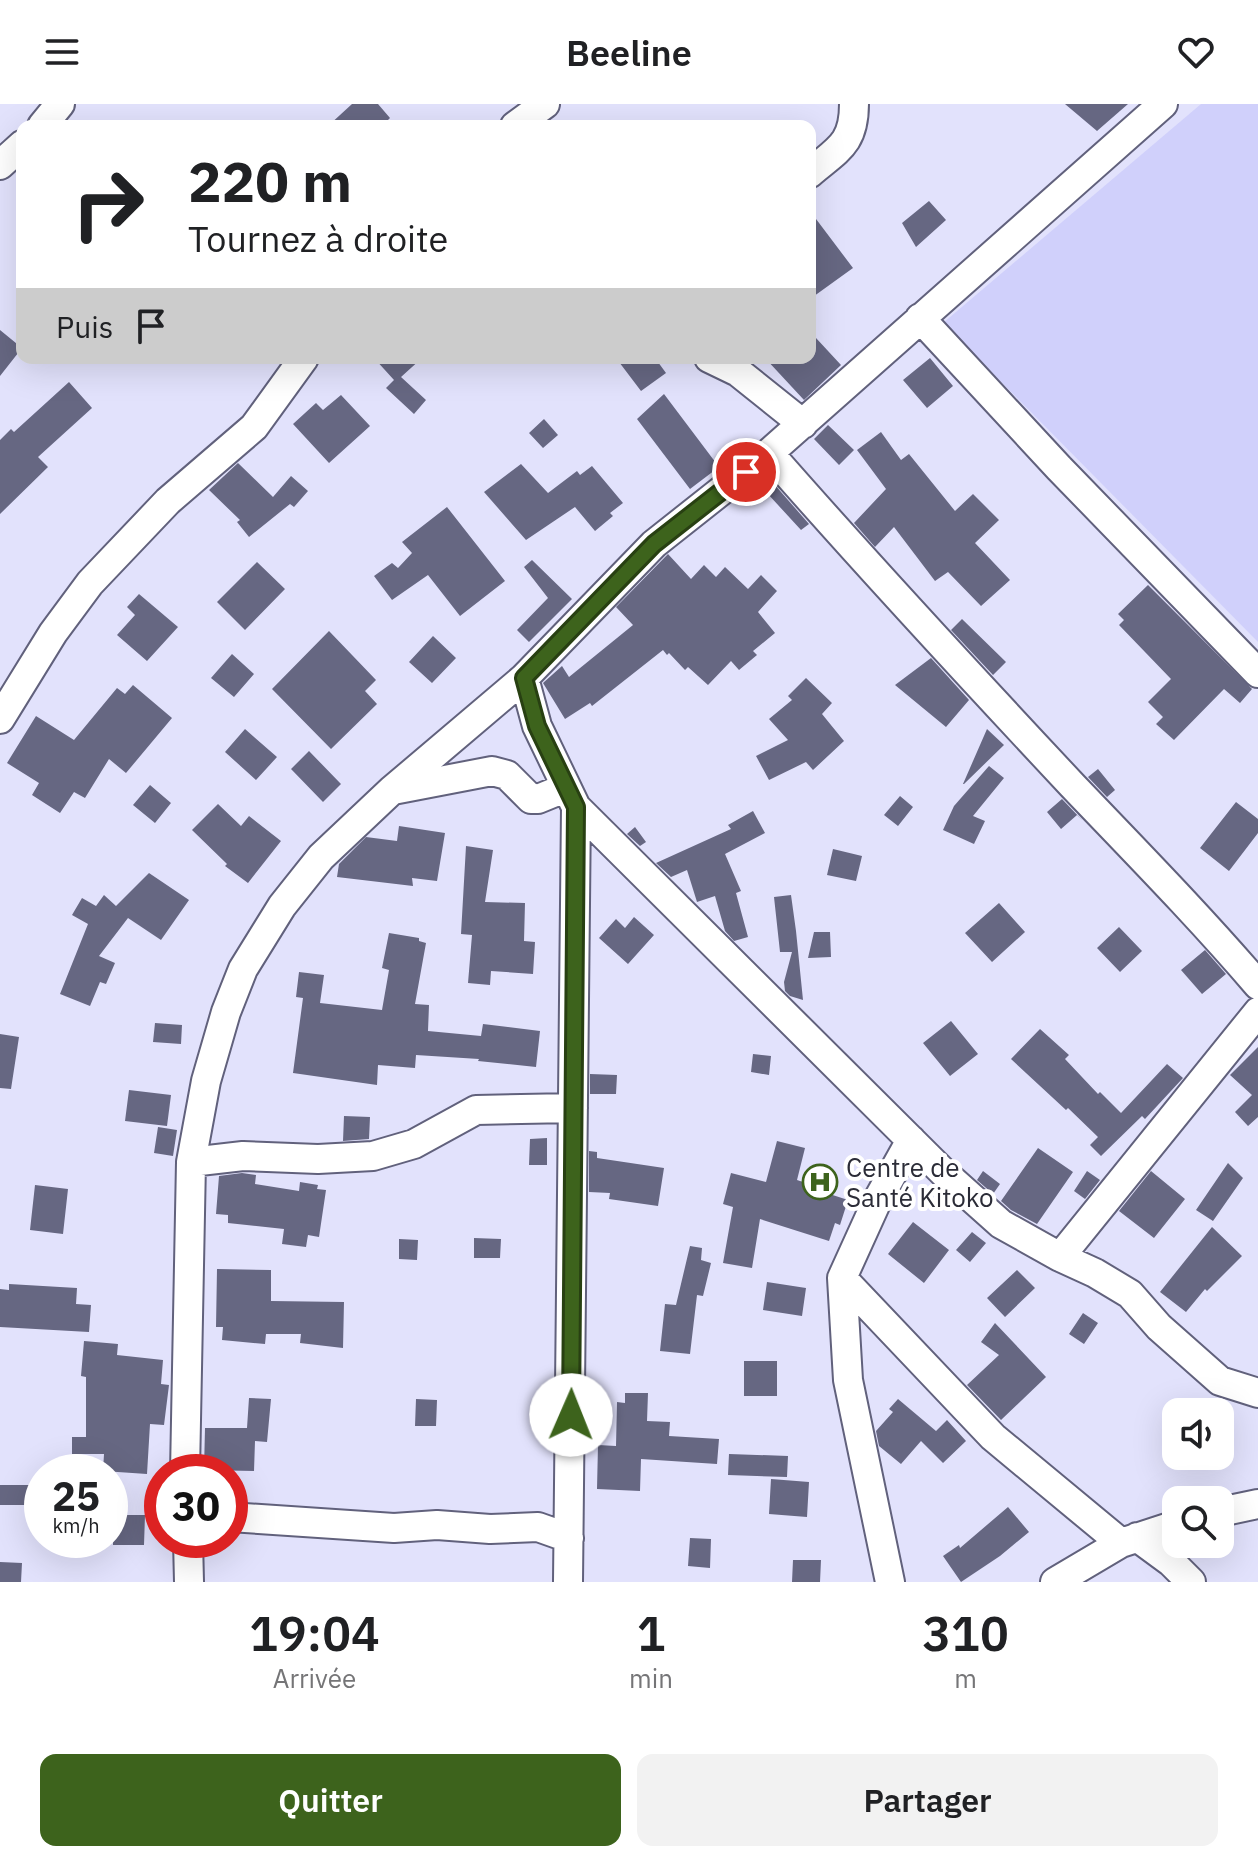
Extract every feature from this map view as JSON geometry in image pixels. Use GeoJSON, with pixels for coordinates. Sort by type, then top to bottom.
{"type":"FeatureCollection","features":[{"type":"Feature","properties":{"kind":"street"},"geometry":{"type":"LineString","coordinates":[[47,120],[60,104]]}},
{"type":"Feature","properties":{"kind":"street"},"geometry":{"type":"LineString","coordinates":[[523,120],[545,104]]}},
{"type":"Feature","properties":{"kind":"street"},"geometry":{"type":"LineString","coordinates":[[816,168],[846,143],[854,121],[854,104]]}},
{"type":"Feature","properties":{"kind":"street"},"geometry":{"type":"LineString","coordinates":[[185,1454],[191,1162],[206,1081],[226,1012],[243,969],[282,906],[321,857],[392,790],[524,678],[654,544],[803,424],[1163,104]]}},
{"type":"Feature","properties":{"kind":"street"},"geometry":{"type":"LineString","coordinates":[[0,165],[16,150]]}},
{"type":"Feature","properties":{"kind":"street"},"geometry":{"type":"LineString","coordinates":[[920,318],[1258,673]]}},
{"type":"Feature","properties":{"kind":"street"},"geometry":{"type":"LineString","coordinates":[[0,719],[53,633],[90,583],[168,501],[254,427],[300,364]]}},
{"type":"Feature","properties":{"kind":"street"},"geometry":{"type":"LineString","coordinates":[[721,364],[738,372],[803,424]]}},
{"type":"Feature","properties":{"kind":"street"},"geometry":{"type":"LineString","coordinates":[[769,453],[866,564],[1208,926],[1258,985]]}},
{"type":"Feature","properties":{"kind":"street"},"geometry":{"type":"LineString","coordinates":[[524,678],[537,726],[570,798],[911,1140],[1001,1224],[1130,1294],[1195,1362],[1220,1381],[1258,1393]]}},
{"type":"Feature","properties":{"kind":"street"},"geometry":{"type":"LineString","coordinates":[[392,790],[492,771],[507,775],[531,799],[570,798]]}},
{"type":"Feature","properties":{"kind":"street"},"geometry":{"type":"LineString","coordinates":[[568,1582],[573,1108],[570,798]]}},
{"type":"Feature","properties":{"kind":"street"},"geometry":{"type":"LineString","coordinates":[[1060,1257],[1258,1012]]}},
{"type":"Feature","properties":{"kind":"street"},"geometry":{"type":"LineString","coordinates":[[191,1162],[243,1156],[318,1159],[373,1156],[401,1150],[476,1110],[573,1108]]}},
{"type":"Feature","properties":{"kind":"street"},"geometry":{"type":"LineString","coordinates":[[890,1582],[848,1380],[842,1278],[877,1201],[911,1140]]}},
{"type":"Feature","properties":{"kind":"street"},"geometry":{"type":"LineString","coordinates":[[842,1278],[993,1437],[1129,1540],[1171,1562],[1191,1582]]}},
{"type":"Feature","properties":{"kind":"street"},"geometry":{"type":"LineString","coordinates":[[1234,1508],[1258,1504]]}},
{"type":"Feature","properties":{"kind":"street"},"geometry":{"type":"LineString","coordinates":[[248,1518],[394,1528],[437,1525],[490,1529],[538,1527],[569,1538]]}},
{"type":"Feature","properties":{"kind":"street"},"geometry":{"type":"LineString","coordinates":[[1055,1582],[1129,1540],[1162,1529]]}},
{"type":"Feature","properties":{"kind":"street"},"geometry":{"type":"LineString","coordinates":[[188,1558],[189,1582]]}},
{"type":"Feature","properties":{"kind":"shaded area"},"geometry":{"type":"Polygon","coordinates":[[[1201,104],[1258,104],[1258,642],[943,323],[1201,104]]]}},
{"type":"Feature","properties":{"kind":"building"},"geometry":{"type":"Polygon","coordinates":[[[352,104],[378,104],[390,118],[388,120],[335,120],[352,104]]]}},
{"type":"Feature","properties":{"kind":"building"},"geometry":{"type":"Polygon","coordinates":[[[1065,104],[1128,104],[1097,131],[1065,104]]]}},
{"type":"Feature","properties":{"kind":"building"},"geometry":{"type":"Polygon","coordinates":[[[929,201],[946,220],[916,247],[902,223],[929,201]]]}},
{"type":"Feature","properties":{"kind":"building"},"geometry":{"type":"Polygon","coordinates":[[[816,219],[853,268],[816,295],[816,219]]]}},
{"type":"Feature","properties":{"kind":"building"},"geometry":{"type":"Polygon","coordinates":[[[0,330],[16,343],[16,356],[0,376],[0,330]]]}},
{"type":"Feature","properties":{"kind":"building"},"geometry":{"type":"Polygon","coordinates":[[[816,338],[841,365],[804,400],[771,364],[816,364],[816,338]]]}},
{"type":"Feature","properties":{"kind":"building"},"geometry":{"type":"Polygon","coordinates":[[[930,358],[953,386],[927,408],[903,380],[930,358]]]}},
{"type":"Feature","properties":{"kind":"building"},"geometry":{"type":"Polygon","coordinates":[[[379,364],[415,364],[401,377],[426,400],[414,414],[386,388],[394,380],[379,364]]]}},
{"type":"Feature","properties":{"kind":"building"},"geometry":{"type":"Polygon","coordinates":[[[621,364],[659,364],[666,373],[641,391],[621,364]]]}},
{"type":"Feature","properties":{"kind":"building"},"geometry":{"type":"Polygon","coordinates":[[[69,382],[92,408],[38,457],[48,467],[0,514],[0,440],[11,429],[14,432],[69,382]]]}},
{"type":"Feature","properties":{"kind":"building"},"geometry":{"type":"Polygon","coordinates":[[[664,394],[719,467],[690,489],[637,419],[664,394]]]}},
{"type":"Feature","properties":{"kind":"building"},"geometry":{"type":"Polygon","coordinates":[[[341,395],[370,426],[329,463],[293,424],[316,403],[323,410],[341,395]]]}},
{"type":"Feature","properties":{"kind":"building"},"geometry":{"type":"Polygon","coordinates":[[[544,419],[558,435],[543,448],[529,433],[544,419]]]}},
{"type":"Feature","properties":{"kind":"building"},"geometry":{"type":"Polygon","coordinates":[[[828,425],[854,450],[839,465],[814,439],[828,425]]]}},
{"type":"Feature","properties":{"kind":"building"},"geometry":{"type":"Polygon","coordinates":[[[881,432],[901,460],[909,454],[955,511],[973,494],[999,520],[975,543],[1010,580],[981,606],[948,572],[935,581],[894,527],[875,547],[854,523],[886,489],[857,450],[881,432]]]}},
{"type":"Feature","properties":{"kind":"building"},"geometry":{"type":"Polygon","coordinates":[[[238,463],[273,497],[291,476],[308,491],[294,507],[290,504],[249,537],[237,522],[240,520],[209,490],[238,463]]]}},
{"type":"Feature","properties":{"kind":"building"},"geometry":{"type":"Polygon","coordinates":[[[521,464],[548,493],[577,471],[580,475],[592,466],[623,503],[595,531],[575,507],[526,540],[484,492],[521,464]]]}},
{"type":"Feature","properties":{"kind":"building"},"geometry":{"type":"Polygon","coordinates":[[[767,476],[809,524],[801,530],[767,493],[750,506],[742,496],[767,476]]]}},
{"type":"Feature","properties":{"kind":"building"},"geometry":{"type":"Polygon","coordinates":[[[447,507],[505,581],[460,616],[428,575],[392,600],[374,576],[392,563],[398,568],[412,553],[402,542],[447,507]]]}},
{"type":"Feature","properties":{"kind":"building"},"geometry":{"type":"Polygon","coordinates":[[[668,554],[691,579],[704,565],[716,577],[725,567],[748,589],[761,575],[777,591],[758,612],[775,633],[753,651],[757,655],[739,670],[731,661],[708,685],[663,650],[592,706],[590,703],[565,719],[543,683],[562,666],[569,677],[633,625],[616,607],[668,554]]]}},
{"type":"Feature","properties":{"kind":"building"},"geometry":{"type":"Polygon","coordinates":[[[532,560],[572,599],[529,642],[517,630],[548,598],[524,567],[532,560]]]}},
{"type":"Feature","properties":{"kind":"building"},"geometry":{"type":"Polygon","coordinates":[[[257,562],[285,589],[245,630],[217,602],[257,562]]]}},
{"type":"Feature","properties":{"kind":"building"},"geometry":{"type":"Polygon","coordinates":[[[1148,585],[1252,689],[1240,703],[1224,689],[1174,740],[1156,724],[1163,717],[1148,702],[1171,679],[1119,625],[1124,620],[1118,614],[1148,585]]]}},
{"type":"Feature","properties":{"kind":"building"},"geometry":{"type":"Polygon","coordinates":[[[139,594],[178,627],[147,661],[117,635],[135,615],[127,607],[139,594]]]}},
{"type":"Feature","properties":{"kind":"building"},"geometry":{"type":"Polygon","coordinates":[[[962,619],[1006,662],[993,675],[951,630],[962,619]]]}},
{"type":"Feature","properties":{"kind":"building"},"geometry":{"type":"Polygon","coordinates":[[[329,631],[376,680],[365,691],[377,704],[331,749],[272,689],[329,631]]]}},
{"type":"Feature","properties":{"kind":"building"},"geometry":{"type":"Polygon","coordinates":[[[433,636],[456,658],[432,683],[409,662],[433,636]]]}},
{"type":"Feature","properties":{"kind":"building"},"geometry":{"type":"Polygon","coordinates":[[[232,654],[254,674],[234,697],[211,678],[232,654]]]}},
{"type":"Feature","properties":{"kind":"building"},"geometry":{"type":"Polygon","coordinates":[[[931,658],[969,700],[946,727],[895,685],[931,658]]]}},
{"type":"Feature","properties":{"kind":"building"},"geometry":{"type":"Polygon","coordinates":[[[806,678],[832,703],[822,714],[844,741],[813,770],[806,762],[769,780],[756,756],[788,740],[769,719],[792,700],[788,696],[806,678]]]}},
{"type":"Feature","properties":{"kind":"building"},"geometry":{"type":"Polygon","coordinates":[[[133,685],[172,718],[126,773],[109,759],[85,798],[74,792],[60,813],[32,795],[39,783],[7,763],[36,716],[74,740],[117,688],[125,694],[133,685]]]}},
{"type":"Feature","properties":{"kind":"building"},"geometry":{"type":"Polygon","coordinates":[[[245,729],[277,757],[256,780],[225,752],[245,729]]]}},
{"type":"Feature","properties":{"kind":"building"},"geometry":{"type":"Polygon","coordinates":[[[987,729],[1004,745],[963,784],[987,729]]]}},
{"type":"Feature","properties":{"kind":"building"},"geometry":{"type":"Polygon","coordinates":[[[309,751],[341,784],[323,802],[291,769],[309,751]]]}},
{"type":"Feature","properties":{"kind":"building"},"geometry":{"type":"Polygon","coordinates":[[[989,766],[1004,778],[973,816],[985,821],[974,844],[943,830],[954,806],[989,766]]]}},
{"type":"Feature","properties":{"kind":"building"},"geometry":{"type":"Polygon","coordinates":[[[1098,769],[1115,790],[1107,797],[1088,777],[1098,769]]]}},
{"type":"Feature","properties":{"kind":"building"},"geometry":{"type":"Polygon","coordinates":[[[150,785],[171,803],[155,823],[133,805],[150,785]]]}},
{"type":"Feature","properties":{"kind":"building"},"geometry":{"type":"Polygon","coordinates":[[[900,796],[913,807],[898,826],[884,815],[900,796]]]}},
{"type":"Feature","properties":{"kind":"building"},"geometry":{"type":"Polygon","coordinates":[[[1062,799],[1082,820],[1077,815],[1061,829],[1047,812],[1062,799]]]}},
{"type":"Feature","properties":{"kind":"building"},"geometry":{"type":"Polygon","coordinates":[[[1236,802],[1258,819],[1258,833],[1229,871],[1200,848],[1236,802]]]}},
{"type":"Feature","properties":{"kind":"building"},"geometry":{"type":"Polygon","coordinates":[[[218,804],[241,826],[249,816],[281,841],[248,883],[225,866],[227,864],[192,830],[218,804]]]}},
{"type":"Feature","properties":{"kind":"building"},"geometry":{"type":"Polygon","coordinates":[[[753,811],[765,833],[725,854],[741,891],[736,893],[748,937],[734,941],[725,931],[715,896],[697,902],[687,870],[671,877],[656,863],[731,829],[728,825],[753,811]]]}},
{"type":"Feature","properties":{"kind":"building"},"geometry":{"type":"Polygon","coordinates":[[[399,826],[445,833],[437,881],[412,878],[413,886],[337,877],[339,864],[366,837],[397,841],[399,826]]]}},
{"type":"Feature","properties":{"kind":"building"},"geometry":{"type":"Polygon","coordinates":[[[635,827],[646,842],[640,846],[627,834],[635,827]]]}},
{"type":"Feature","properties":{"kind":"building"},"geometry":{"type":"Polygon","coordinates":[[[466,846],[493,850],[485,902],[525,903],[524,941],[535,942],[533,974],[491,971],[490,985],[468,983],[472,935],[461,934],[466,846]]]}},
{"type":"Feature","properties":{"kind":"building"},"geometry":{"type":"Polygon","coordinates":[[[833,849],[862,856],[856,881],[827,875],[833,849]]]}},
{"type":"Feature","properties":{"kind":"building"},"geometry":{"type":"Polygon","coordinates":[[[149,873],[189,900],[161,940],[128,918],[99,956],[115,963],[106,984],[100,982],[90,1006],[60,994],[88,924],[72,915],[82,898],[96,906],[104,895],[116,906],[149,873]]]}},
{"type":"Feature","properties":{"kind":"building"},"geometry":{"type":"Polygon","coordinates":[[[791,895],[803,1000],[785,991],[784,982],[792,952],[780,952],[774,897],[791,895]]]}},
{"type":"Feature","properties":{"kind":"building"},"geometry":{"type":"Polygon","coordinates":[[[999,903],[1025,932],[992,962],[965,933],[999,903]]]}},
{"type":"Feature","properties":{"kind":"building"},"geometry":{"type":"Polygon","coordinates":[[[634,917],[654,935],[628,964],[599,938],[616,919],[625,928],[634,917]]]}},
{"type":"Feature","properties":{"kind":"building"},"geometry":{"type":"Polygon","coordinates":[[[1119,927],[1142,951],[1120,972],[1097,948],[1119,927]]]}},
{"type":"Feature","properties":{"kind":"building"},"geometry":{"type":"Polygon","coordinates":[[[814,932],[830,932],[831,957],[808,958],[814,932]]]}},
{"type":"Feature","properties":{"kind":"building"},"geometry":{"type":"Polygon","coordinates":[[[389,933],[419,938],[419,941],[426,943],[415,1004],[429,1005],[428,1031],[481,1036],[483,1024],[540,1031],[536,1067],[416,1055],[415,1068],[378,1065],[377,1085],[293,1073],[303,998],[296,997],[299,972],[324,975],[320,1003],[382,1010],[389,970],[382,968],[389,933]]]}},
{"type":"Feature","properties":{"kind":"building"},"geometry":{"type":"Polygon","coordinates":[[[1205,950],[1226,974],[1202,994],[1181,970],[1205,950]]]}},
{"type":"Feature","properties":{"kind":"building"},"geometry":{"type":"Polygon","coordinates":[[[951,1021],[978,1054],[950,1076],[923,1043],[951,1021]]]}},
{"type":"Feature","properties":{"kind":"building"},"geometry":{"type":"Polygon","coordinates":[[[155,1023],[182,1025],[181,1044],[153,1042],[155,1023]]]}},
{"type":"Feature","properties":{"kind":"building"},"geometry":{"type":"Polygon","coordinates":[[[1040,1029],[1069,1055],[1065,1059],[1098,1094],[1100,1092],[1121,1113],[1167,1064],[1183,1078],[1145,1119],[1142,1116],[1101,1156],[1090,1145],[1098,1137],[1011,1059],[1040,1029]]]}},
{"type":"Feature","properties":{"kind":"building"},"geometry":{"type":"Polygon","coordinates":[[[0,1034],[19,1037],[11,1089],[0,1088],[0,1034]]]}},
{"type":"Feature","properties":{"kind":"building"},"geometry":{"type":"Polygon","coordinates":[[[1258,1047],[1258,1117],[1248,1126],[1235,1112],[1252,1095],[1230,1075],[1258,1047]]]}},
{"type":"Feature","properties":{"kind":"building"},"geometry":{"type":"Polygon","coordinates":[[[753,1054],[771,1056],[769,1075],[751,1072],[753,1054]]]}},
{"type":"Feature","properties":{"kind":"building"},"geometry":{"type":"Polygon","coordinates":[[[590,1074],[617,1075],[616,1094],[590,1094],[590,1074]]]}},
{"type":"Feature","properties":{"kind":"building"},"geometry":{"type":"Polygon","coordinates":[[[129,1090],[171,1095],[167,1126],[125,1121],[129,1090]]]}},
{"type":"Feature","properties":{"kind":"building"},"geometry":{"type":"Polygon","coordinates":[[[344,1116],[370,1117],[369,1139],[343,1141],[344,1116]]]}},
{"type":"Feature","properties":{"kind":"building"},"geometry":{"type":"Polygon","coordinates":[[[158,1127],[177,1130],[173,1156],[154,1153],[158,1127]]]}},
{"type":"Feature","properties":{"kind":"building"},"geometry":{"type":"Polygon","coordinates":[[[547,1138],[547,1165],[529,1165],[530,1139],[547,1138]]]}},
{"type":"Feature","properties":{"kind":"building"},"geometry":{"type":"Polygon","coordinates":[[[777,1141],[805,1148],[797,1180],[848,1200],[840,1225],[835,1223],[829,1241],[760,1219],[752,1268],[723,1263],[733,1207],[723,1204],[731,1173],[766,1182],[777,1141]]]}},
{"type":"Feature","properties":{"kind":"building"},"geometry":{"type":"Polygon","coordinates":[[[1038,1148],[1073,1172],[1037,1224],[1001,1201],[1038,1148]]]}},
{"type":"Feature","properties":{"kind":"building"},"geometry":{"type":"Polygon","coordinates":[[[589,1151],[597,1152],[597,1158],[664,1168],[658,1206],[609,1199],[610,1193],[589,1192],[589,1151]]]}},
{"type":"Feature","properties":{"kind":"building"},"geometry":{"type":"Polygon","coordinates":[[[1228,1163],[1243,1178],[1213,1221],[1196,1210],[1228,1163]]]}},
{"type":"Feature","properties":{"kind":"building"},"geometry":{"type":"Polygon","coordinates":[[[983,1171],[1000,1184],[993,1194],[977,1180],[983,1171]]]}},
{"type":"Feature","properties":{"kind":"building"},"geometry":{"type":"Polygon","coordinates":[[[1087,1171],[1100,1180],[1085,1199],[1074,1191],[1087,1171]]]}},
{"type":"Feature","properties":{"kind":"building"},"geometry":{"type":"Polygon","coordinates":[[[1151,1171],[1185,1199],[1154,1238],[1119,1211],[1151,1171]]]}},
{"type":"Feature","properties":{"kind":"building"},"geometry":{"type":"Polygon","coordinates":[[[256,1175],[255,1184],[299,1191],[300,1182],[318,1185],[317,1189],[326,1190],[319,1237],[308,1235],[306,1247],[282,1244],[284,1229],[228,1223],[228,1215],[216,1214],[219,1176],[256,1175]]]}},
{"type":"Feature","properties":{"kind":"building"},"geometry":{"type":"Polygon","coordinates":[[[35,1185],[68,1189],[63,1234],[30,1230],[35,1185]]]}},
{"type":"Feature","properties":{"kind":"building"},"geometry":{"type":"Polygon","coordinates":[[[913,1222],[949,1250],[924,1283],[888,1254],[913,1222]]]}},
{"type":"Feature","properties":{"kind":"building"},"geometry":{"type":"Polygon","coordinates":[[[1212,1227],[1242,1256],[1207,1291],[1205,1289],[1186,1312],[1160,1292],[1212,1227]]]}},
{"type":"Feature","properties":{"kind":"building"},"geometry":{"type":"Polygon","coordinates":[[[972,1232],[986,1243],[970,1262],[956,1250],[972,1232]]]}},
{"type":"Feature","properties":{"kind":"building"},"geometry":{"type":"Polygon","coordinates":[[[474,1238],[501,1239],[500,1258],[474,1258],[474,1238]]]}},
{"type":"Feature","properties":{"kind":"building"},"geometry":{"type":"Polygon","coordinates":[[[399,1239],[418,1240],[417,1260],[399,1259],[399,1239]]]}},
{"type":"Feature","properties":{"kind":"building"},"geometry":{"type":"Polygon","coordinates":[[[690,1246],[702,1248],[701,1260],[711,1263],[703,1296],[697,1295],[690,1354],[660,1351],[665,1304],[676,1305],[690,1246]]]}},
{"type":"Feature","properties":{"kind":"building"},"geometry":{"type":"Polygon","coordinates":[[[217,1269],[271,1270],[271,1301],[344,1302],[343,1348],[300,1343],[301,1334],[266,1334],[265,1344],[222,1340],[223,1327],[216,1327],[217,1269]]]}},
{"type":"Feature","properties":{"kind":"building"},"geometry":{"type":"Polygon","coordinates":[[[1017,1270],[1035,1288],[1005,1317],[987,1298],[1017,1270]]]}},
{"type":"Feature","properties":{"kind":"building"},"geometry":{"type":"Polygon","coordinates":[[[767,1282],[806,1288],[802,1316],[763,1310],[767,1282]]]}},
{"type":"Feature","properties":{"kind":"building"},"geometry":{"type":"Polygon","coordinates":[[[9,1284],[77,1288],[76,1304],[91,1305],[89,1332],[0,1327],[0,1289],[9,1290],[9,1284]]]}},
{"type":"Feature","properties":{"kind":"building"},"geometry":{"type":"Polygon","coordinates":[[[1083,1313],[1098,1323],[1084,1344],[1069,1334],[1083,1313]]]}},
{"type":"Feature","properties":{"kind":"building"},"geometry":{"type":"Polygon","coordinates":[[[995,1323],[1046,1377],[1001,1420],[967,1385],[999,1355],[981,1342],[995,1323]]]}},
{"type":"Feature","properties":{"kind":"building"},"geometry":{"type":"Polygon","coordinates":[[[84,1341],[118,1344],[117,1355],[163,1360],[161,1384],[169,1385],[164,1425],[150,1424],[144,1474],[128,1473],[128,1454],[72,1454],[72,1437],[86,1437],[86,1377],[81,1376],[84,1341]]]}},
{"type":"Feature","properties":{"kind":"building"},"geometry":{"type":"Polygon","coordinates":[[[744,1361],[777,1361],[777,1396],[744,1396],[744,1361]]]}},
{"type":"Feature","properties":{"kind":"building"},"geometry":{"type":"Polygon","coordinates":[[[625,1393],[648,1393],[647,1421],[670,1422],[669,1436],[719,1439],[717,1464],[641,1459],[640,1491],[597,1489],[598,1445],[616,1446],[617,1402],[625,1403],[625,1393]]]}},
{"type":"Feature","properties":{"kind":"building"},"geometry":{"type":"Polygon","coordinates":[[[249,1398],[271,1399],[267,1442],[255,1441],[254,1471],[248,1471],[248,1454],[204,1454],[205,1428],[247,1428],[249,1398]]]}},
{"type":"Feature","properties":{"kind":"building"},"geometry":{"type":"Polygon","coordinates":[[[416,1399],[437,1400],[436,1426],[415,1426],[416,1399]]]}},
{"type":"Feature","properties":{"kind":"building"},"geometry":{"type":"Polygon","coordinates":[[[898,1399],[936,1431],[947,1420],[966,1441],[943,1463],[921,1441],[901,1464],[879,1446],[876,1431],[893,1412],[889,1409],[898,1399]]]}},
{"type":"Feature","properties":{"kind":"building"},"geometry":{"type":"Polygon","coordinates":[[[729,1454],[788,1456],[787,1477],[728,1475],[729,1454]]]}},
{"type":"Feature","properties":{"kind":"building"},"geometry":{"type":"Polygon","coordinates":[[[771,1479],[809,1482],[807,1517],[769,1514],[771,1479]]]}},
{"type":"Feature","properties":{"kind":"building"},"geometry":{"type":"Polygon","coordinates":[[[0,1485],[24,1485],[24,1505],[0,1505],[0,1485]]]}},
{"type":"Feature","properties":{"kind":"building"},"geometry":{"type":"Polygon","coordinates":[[[1008,1507],[1029,1532],[961,1582],[943,1556],[959,1545],[960,1548],[1008,1507]]]}},
{"type":"Feature","properties":{"kind":"building"},"geometry":{"type":"Polygon","coordinates":[[[128,1515],[144,1515],[144,1545],[128,1545],[128,1515]]]}},
{"type":"Feature","properties":{"kind":"building"},"geometry":{"type":"Polygon","coordinates":[[[690,1538],[711,1539],[710,1568],[688,1566],[690,1538]]]}},
{"type":"Feature","properties":{"kind":"building"},"geometry":{"type":"Polygon","coordinates":[[[793,1560],[821,1560],[820,1582],[792,1582],[793,1560]]]}},
{"type":"Feature","properties":{"kind":"building"},"geometry":{"type":"Polygon","coordinates":[[[0,1562],[22,1563],[21,1582],[0,1582],[0,1562]]]}},
{"type":"Feature","properties":{"kind":"place","name":"Centre de Santé Kitoko"},"geometry":{"type":"Point","coordinates":[820,1182]}},
{"type":"Feature","properties":{"kind":"route"},"geometry":{"type":"LineString","coordinates":[[571,1415],[576,807],[537,726],[524,678],[654,544],[746,472]]}}]}
